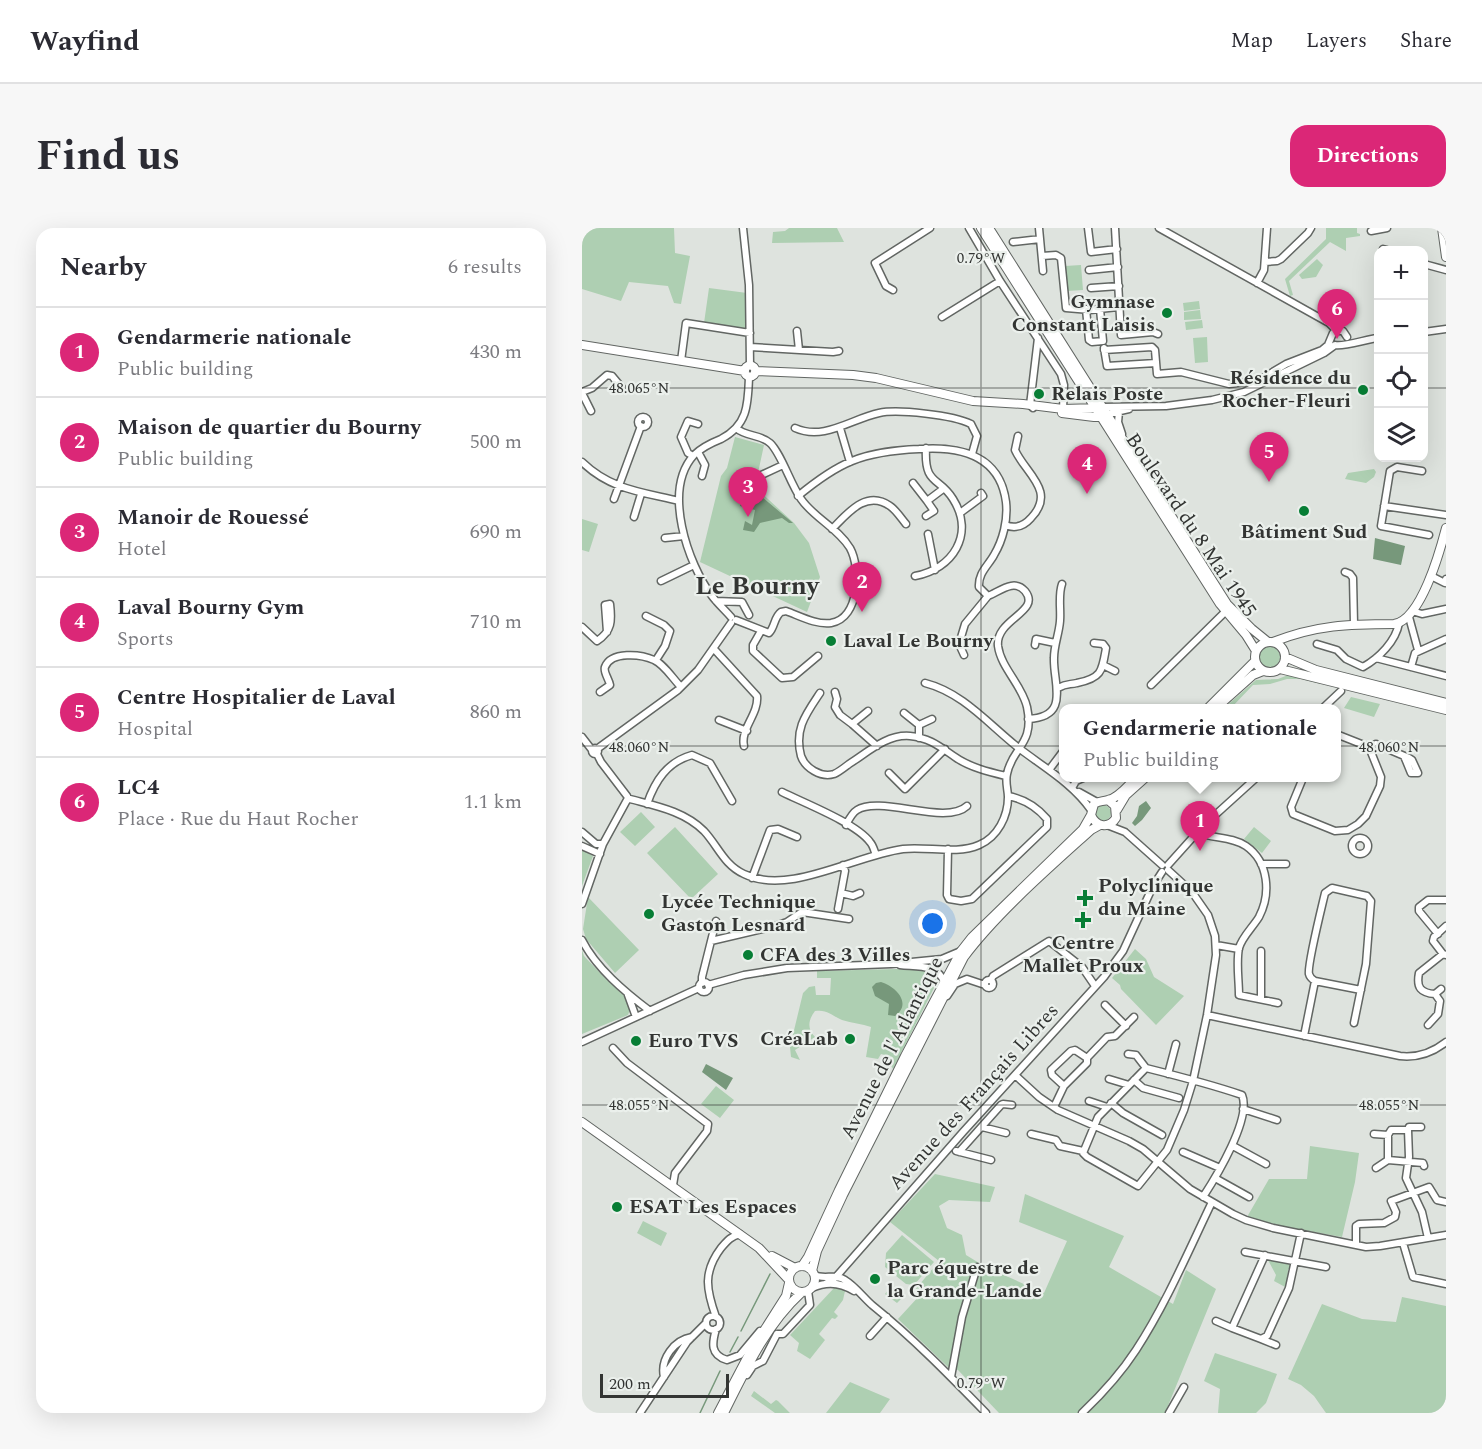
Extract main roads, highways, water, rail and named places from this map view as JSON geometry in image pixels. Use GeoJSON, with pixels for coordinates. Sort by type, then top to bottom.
{"type":"FeatureCollection","features":[{"type":"Feature","properties":{"kind":"main road"},"geometry":{"type":"LineString","coordinates":[[981,228],[1064,361],[1081,395],[1080,403],[1074,409]]}},
{"type":"Feature","properties":{"kind":"main road","name":"Boulevard du 8 Mai 1945"},"geometry":{"type":"LineString","coordinates":[[989,228],[1101,413],[1226,611],[1256,651]]}},
{"type":"Feature","properties":{"kind":"main road"},"geometry":{"type":"LineString","coordinates":[[1442,228],[1446,257]]}},
{"type":"Feature","properties":{"kind":"main road"},"geometry":{"type":"LineString","coordinates":[[582,345],[750,371],[864,376],[958,398],[1082,415],[1101,413]]}},
{"type":"Feature","properties":{"kind":"main road"},"geometry":{"type":"LineString","coordinates":[[1064,361],[1073,369],[1101,413]]}},
{"type":"Feature","properties":{"kind":"main road"},"geometry":{"type":"LineString","coordinates":[[1032,407],[1101,413]]}},
{"type":"Feature","properties":{"kind":"main road","name":"Boulevard du 8 Mai 1945"},"geometry":{"type":"LineString","coordinates":[[1101,413],[1124,448],[1128,449],[1227,604],[1252,629],[1270,642]]}},
{"type":"Feature","properties":{"kind":"main road"},"geometry":{"type":"LineString","coordinates":[[1212,704],[1255,661],[1256,651],[1260,645],[1323,627],[1399,623],[1411,614],[1438,560],[1446,528]]}},
{"type":"Feature","properties":{"kind":"main road"},"geometry":{"type":"LineString","coordinates":[[1280,669],[1289,642],[1298,633]]}},
{"type":"Feature","properties":{"kind":"main road"},"geometry":{"type":"LineString","coordinates":[[1270,642],[1278,644],[1285,654],[1316,670],[1446,703]]}},
{"type":"Feature","properties":{"kind":"main road"},"geometry":{"type":"LineString","coordinates":[[1255,661],[1263,671]]}},
{"type":"Feature","properties":{"kind":"main road"},"geometry":{"type":"LineString","coordinates":[[1220,704],[1253,675],[1280,669],[1446,710]]}},
{"type":"Feature","properties":{"kind":"main road"},"geometry":{"type":"LineString","coordinates":[[1131,782],[1116,796],[1097,802],[1091,812],[1094,821],[1104,825],[1116,814],[1126,795],[1140,782]]}},
{"type":"Feature","properties":{"kind":"main road"},"geometry":{"type":"LineString","coordinates":[[1108,800],[1116,814]]}},
{"type":"Feature","properties":{"kind":"main road","name":"Avenue de l'Atlantique"},"geometry":{"type":"LineString","coordinates":[[798,1267],[808,1257],[843,1181],[961,951],[972,937],[1083,829],[1091,812]]}},
{"type":"Feature","properties":{"kind":"main road","name":"Avenue de l'Atlantique"},"geometry":{"type":"LineString","coordinates":[[813,1273],[817,1251],[843,1195],[958,968],[976,941],[1082,838],[1091,830],[1104,825]]}},
{"type":"Feature","properties":{"kind":"main road"},"geometry":{"type":"LineString","coordinates":[[582,1122],[759,1248],[813,1273],[815,1281],[772,1327],[724,1413]]}},
{"type":"Feature","properties":{"kind":"main road"},"geometry":{"type":"LineString","coordinates":[[759,1248],[789,1281],[793,1290],[807,1291]]}},
{"type":"Feature","properties":{"kind":"main road"},"geometry":{"type":"LineString","coordinates":[[718,1413],[741,1368],[786,1296],[789,1281],[798,1267]]}},
{"type":"Feature","properties":{"kind":"waterway"},"geometry":{"type":"LineString","coordinates":[[741,1331],[770,1274]]}},
{"type":"Feature","properties":{"kind":"waterway"},"geometry":{"type":"LineString","coordinates":[[730,1352],[738,1337]]}},
{"type":"Feature","properties":{"kind":"waterway"},"geometry":{"type":"LineString","coordinates":[[700,1413],[720,1371]]}},
{"type":"Feature","properties":{"kind":"place","name":"Gymnase Constant Laisis"},"geometry":{"type":"Point","coordinates":[1167,313]}},
{"type":"Feature","properties":{"kind":"place","name":"LC4"},"geometry":{"type":"Point","coordinates":[1337,339]}},
{"type":"Feature","properties":{"kind":"place","name":"Résidence du Rocher-Fleuri"},"geometry":{"type":"Point","coordinates":[1363,390]}},
{"type":"Feature","properties":{"kind":"place","name":"Relais Poste"},"geometry":{"type":"Point","coordinates":[1039,394]}},
{"type":"Feature","properties":{"kind":"place","name":"Centre Hospitalier de Laval"},"geometry":{"type":"Point","coordinates":[1269,482]}},
{"type":"Feature","properties":{"kind":"place","name":"Laval Bourny Gym"},"geometry":{"type":"Point","coordinates":[1087,494]}},
{"type":"Feature","properties":{"kind":"place","name":"Bâtiment Sud"},"geometry":{"type":"Point","coordinates":[1304,511]}},
{"type":"Feature","properties":{"kind":"place","name":"Manoir de Rouessé"},"geometry":{"type":"Point","coordinates":[748,517]}},
{"type":"Feature","properties":{"kind":"place","name":"Maison de quartier du Bourny"},"geometry":{"type":"Point","coordinates":[862,612]}},
{"type":"Feature","properties":{"kind":"place","name":"Laval Le Bourny"},"geometry":{"type":"Point","coordinates":[831,641]}},
{"type":"Feature","properties":{"kind":"place","name":"Gendarmerie nationale"},"geometry":{"type":"Point","coordinates":[1200,851]}},
{"type":"Feature","properties":{"kind":"place","name":"Polyclinique du Maine"},"geometry":{"type":"Point","coordinates":[1085,898]}},
{"type":"Feature","properties":{"kind":"place","name":"Lycée Technique Gaston Lesnard"},"geometry":{"type":"Point","coordinates":[649,914]}},
{"type":"Feature","properties":{"kind":"place","name":"Centre Mallet Proux"},"geometry":{"type":"Point","coordinates":[1083,920]}},
{"type":"Feature","properties":{"kind":"place","name":"CFA des 3 Villes"},"geometry":{"type":"Point","coordinates":[748,955]}},
{"type":"Feature","properties":{"kind":"place","name":"CréaLab"},"geometry":{"type":"Point","coordinates":[850,1039]}},
{"type":"Feature","properties":{"kind":"place","name":"Euro TVS"},"geometry":{"type":"Point","coordinates":[636,1041]}},
{"type":"Feature","properties":{"kind":"place","name":"ESAT Les Espaces"},"geometry":{"type":"Point","coordinates":[617,1207]}},
{"type":"Feature","properties":{"kind":"place","name":"Parc équestre de la Grande-Lande"},"geometry":{"type":"Point","coordinates":[875,1279]}},
{"type":"Feature","properties":{"kind":"district","name":"Le Bourny"},"geometry":{"type":"Point","coordinates":[757,586]}}]}
